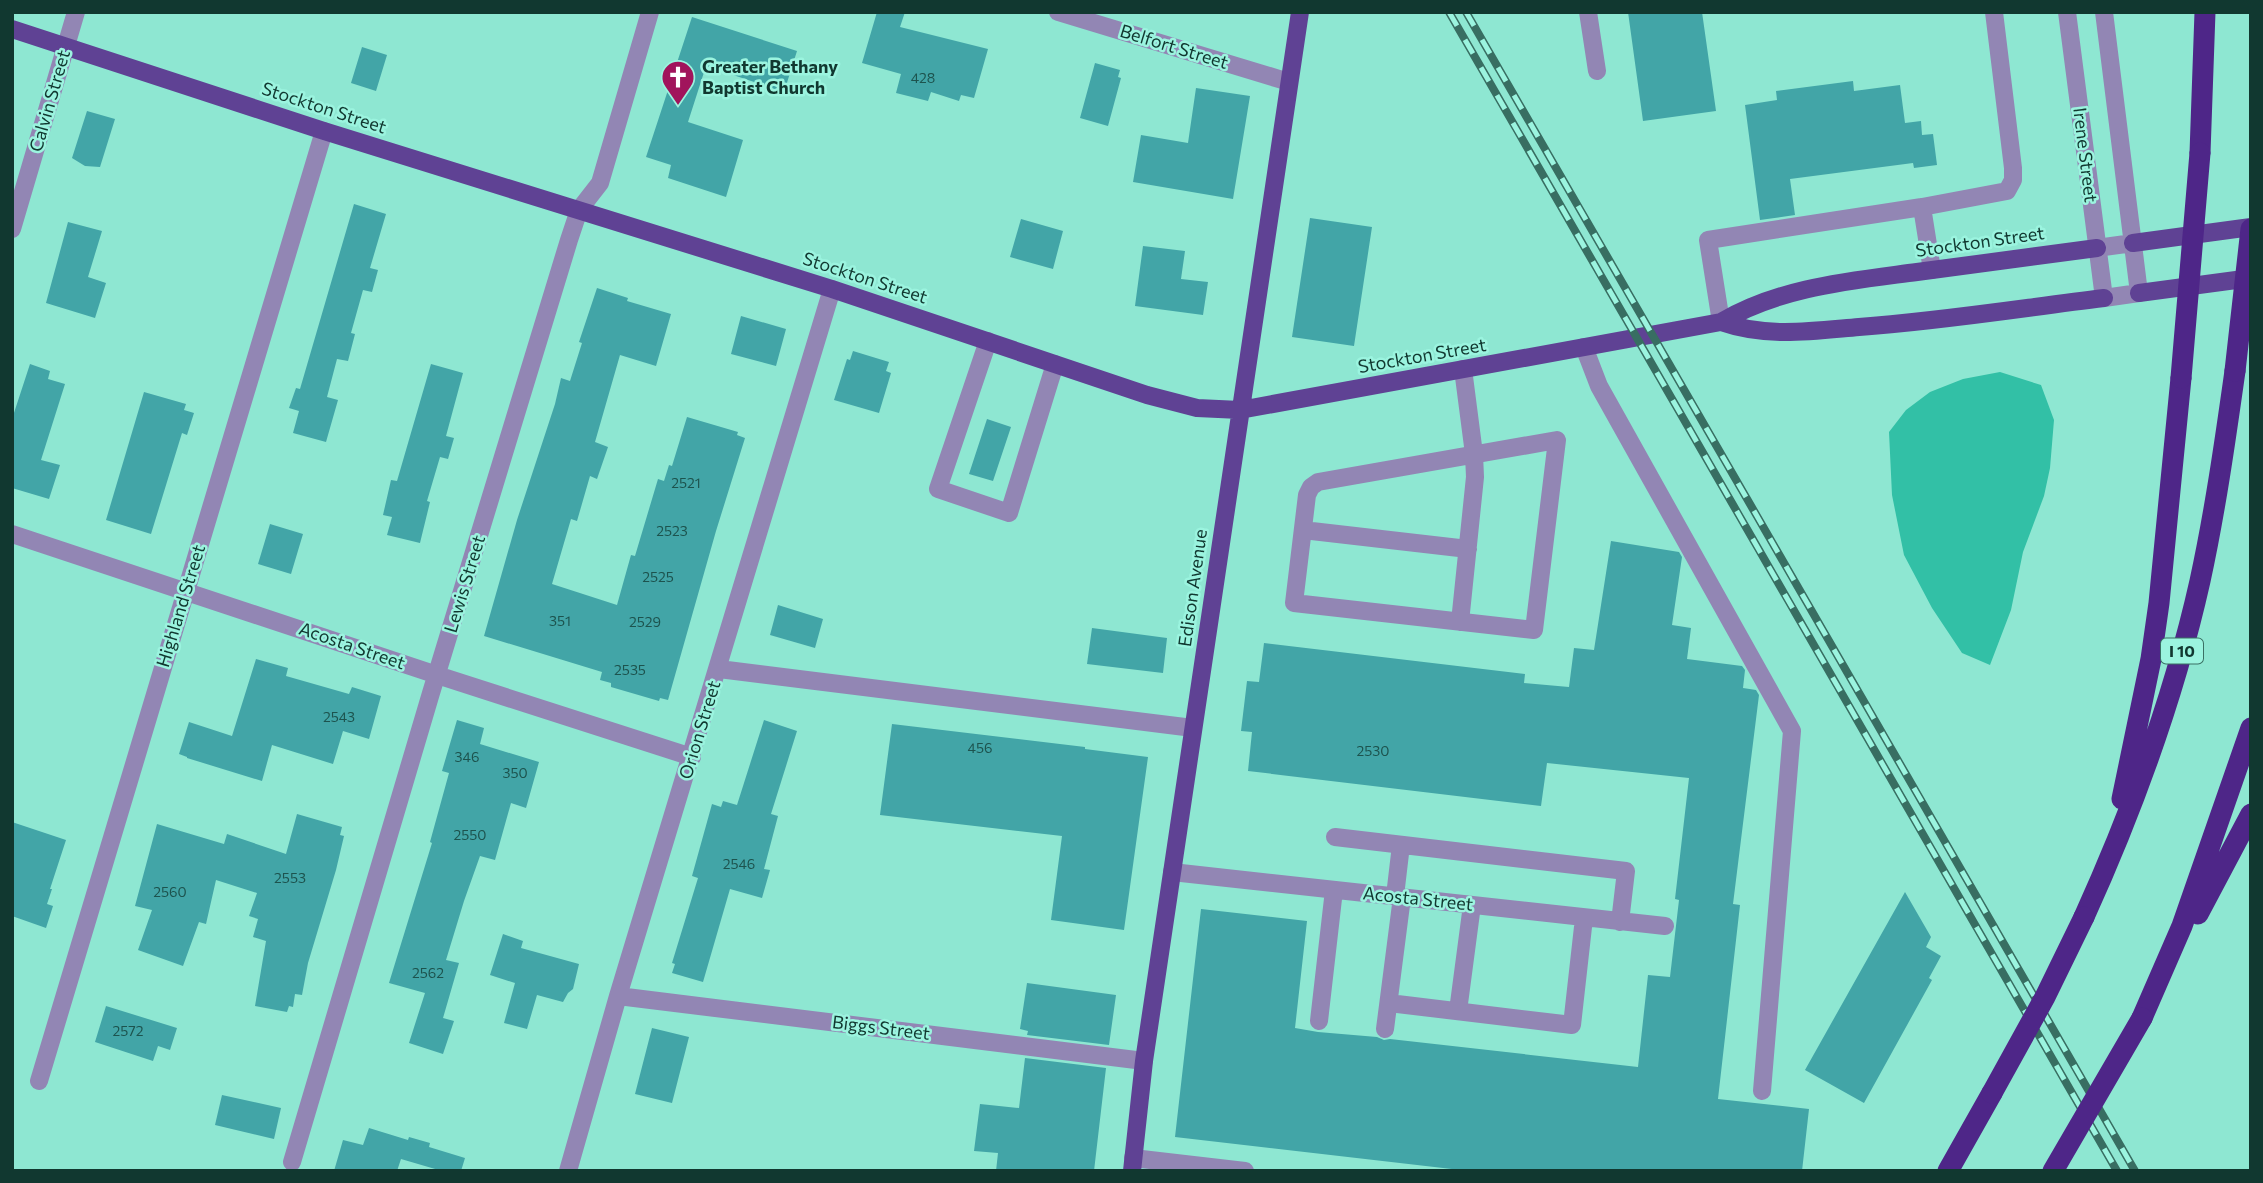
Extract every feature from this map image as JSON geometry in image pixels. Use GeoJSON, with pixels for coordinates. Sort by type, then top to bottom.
{"type":"FeatureCollection","features":[{"type":"Feature","properties":{"kind":"highway"},"geometry":{"type":"LineString","coordinates":[[2084,918],[2119,811],[2151,659],[2166,549],[2200,153],[2205,12]]}},
{"type":"Feature","properties":{"kind":"highway","name":"I 10"},"geometry":{"type":"LineString","coordinates":[[1948,1171],[2045,997],[2084,918],[2129,812],[2176,674],[2209,536],[2235,371],[2251,228]]}},
{"type":"Feature","properties":{"kind":"highway"},"geometry":{"type":"LineString","coordinates":[[2142,1018],[2182,926],[2251,728]]}},
{"type":"Feature","properties":{"kind":"highway"},"geometry":{"type":"LineString","coordinates":[[2053,1171],[2142,1018],[2251,814]]}},
{"type":"Feature","properties":{"kind":"main road","name":"Edison Avenue"},"geometry":{"type":"LineString","coordinates":[[1133,1164],[1144,1061],[1300,12]]}},
{"type":"Feature","properties":{"kind":"main road","name":"Stockton Street"},"geometry":{"type":"LineString","coordinates":[[12,29],[324,131],[832,289],[1183,405],[1240,410],[1721,322],[1752,305],[1793,292],[1838,283],[2097,248]]}},
{"type":"Feature","properties":{"kind":"main road","name":"Stockton Street"},"geometry":{"type":"LineString","coordinates":[[2133,243],[2251,228]]}},
{"type":"Feature","properties":{"kind":"main road","name":"Stockton Street"},"geometry":{"type":"LineString","coordinates":[[2139,293],[2251,278]]}},
{"type":"Feature","properties":{"kind":"main road","name":"Stockton Street"},"geometry":{"type":"LineString","coordinates":[[1721,322],[1749,331],[1782,333],[1926,322],[2104,298]]}},
{"type":"Feature","properties":{"kind":"street","name":"Calvin Street"},"geometry":{"type":"LineString","coordinates":[[12,229],[76,12]]}},
{"type":"Feature","properties":{"kind":"street","name":"Lewis Street"},"geometry":{"type":"LineString","coordinates":[[292,1162],[579,210],[600,183],[650,12]]}},
{"type":"Feature","properties":{"kind":"street","name":"Belfort Street"},"geometry":{"type":"LineString","coordinates":[[1058,12],[1289,82]]}},
{"type":"Feature","properties":{"kind":"street"},"geometry":{"type":"LineString","coordinates":[[1588,12],[1597,71]]}},
{"type":"Feature","properties":{"kind":"street"},"geometry":{"type":"LineString","coordinates":[[1721,322],[1709,240],[1923,207],[2007,191],[2013,180],[1993,12]]}},
{"type":"Feature","properties":{"kind":"street","name":"Irene Street"},"geometry":{"type":"LineString","coordinates":[[2067,12],[2104,298]]}},
{"type":"Feature","properties":{"kind":"street","name":"Irene Street"},"geometry":{"type":"LineString","coordinates":[[2104,12],[2139,293]]}},
{"type":"Feature","properties":{"kind":"street","name":"Highland Street"},"geometry":{"type":"LineString","coordinates":[[39,1081],[324,131]]}},
{"type":"Feature","properties":{"kind":"street"},"geometry":{"type":"LineString","coordinates":[[1923,207],[1932,270]]}},
{"type":"Feature","properties":{"kind":"street","name":"Stockton Street"},"geometry":{"type":"LineString","coordinates":[[2097,248],[2133,243]]}},
{"type":"Feature","properties":{"kind":"street","name":"Orion Street"},"geometry":{"type":"LineString","coordinates":[[568,1171],[618,996],[832,289]]}},
{"type":"Feature","properties":{"kind":"street","name":"Stockton Street"},"geometry":{"type":"LineString","coordinates":[[2104,298],[2139,293]]}},
{"type":"Feature","properties":{"kind":"street"},"geometry":{"type":"LineString","coordinates":[[988,341],[938,489],[1009,513],[1055,364]]}},
{"type":"Feature","properties":{"kind":"street"},"geometry":{"type":"LineString","coordinates":[[1584,347],[1598,386],[1792,731],[1762,1091]]}},
{"type":"Feature","properties":{"kind":"street"},"geometry":{"type":"LineString","coordinates":[[1460,622],[1475,477],[1463,369]]}},
{"type":"Feature","properties":{"kind":"street"},"geometry":{"type":"LineString","coordinates":[[1557,440],[1534,630],[1294,603],[1303,530],[1307,495],[1311,487],[1318,482],[1557,440]]}},
{"type":"Feature","properties":{"kind":"street"},"geometry":{"type":"LineString","coordinates":[[1303,530],[1468,549]]}},
{"type":"Feature","properties":{"kind":"street","name":"Acosta Street"},"geometry":{"type":"LineString","coordinates":[[12,534],[692,757]]}},
{"type":"Feature","properties":{"kind":"street"},"geometry":{"type":"LineString","coordinates":[[719,668],[1193,728]]}},
{"type":"Feature","properties":{"kind":"street"},"geometry":{"type":"LineString","coordinates":[[1335,837],[1626,871],[1620,922]]}},
{"type":"Feature","properties":{"kind":"street"},"geometry":{"type":"LineString","coordinates":[[1385,1029],[1401,845]]}},
{"type":"Feature","properties":{"kind":"street","name":"Acosta Street"},"geometry":{"type":"LineString","coordinates":[[1172,872],[1665,926]]}},
{"type":"Feature","properties":{"kind":"street"},"geometry":{"type":"LineString","coordinates":[[1320,1021],[1334,890]]}},
{"type":"Feature","properties":{"kind":"street"},"geometry":{"type":"LineString","coordinates":[[1458,1011],[1472,905]]}},
{"type":"Feature","properties":{"kind":"street"},"geometry":{"type":"LineString","coordinates":[[1389,1003],[1572,1025],[1584,918]]}},
{"type":"Feature","properties":{"kind":"street","name":"Biggs Street"},"geometry":{"type":"LineString","coordinates":[[618,996],[1144,1061]]}},
{"type":"Feature","properties":{"kind":"street"},"geometry":{"type":"LineString","coordinates":[[1133,1164],[1240,1170]]}},
{"type":"Feature","properties":{"kind":"shaded area"},"geometry":{"type":"Polygon","coordinates":[[[2000,372],[2041,385],[2054,420],[2050,468],[2044,496],[2023,552],[2011,610],[1990,665],[1962,653],[1932,608],[1904,555],[1892,495],[1889,432],[1906,410],[1930,392],[1963,379],[2000,372]]]}},
{"type":"Feature","properties":{"kind":"building"},"geometry":{"type":"Polygon","coordinates":[[[877,12],[905,12],[900,27],[988,49],[974,98],[961,95],[959,101],[931,92],[928,101],[896,93],[901,74],[862,63],[877,12]]]}},
{"type":"Feature","properties":{"kind":"building"},"geometry":{"type":"Polygon","coordinates":[[[1628,12],[1702,12],[1716,111],[1643,121],[1628,12]]]}},
{"type":"Feature","properties":{"kind":"building","name":"Greater Bethany Baptist Church"},"geometry":{"type":"Polygon","coordinates":[[[692,17],[797,51],[784,92],[706,66],[688,122],[743,140],[726,197],[668,178],[671,165],[646,157],[692,17]]]}},
{"type":"Feature","properties":{"kind":"building"},"geometry":{"type":"Polygon","coordinates":[[[362,47],[387,55],[376,91],[351,83],[362,47]]]}},
{"type":"Feature","properties":{"kind":"building"},"geometry":{"type":"Polygon","coordinates":[[[1095,63],[1120,70],[1118,77],[1121,78],[1108,126],[1080,118],[1095,63]]]}},
{"type":"Feature","properties":{"kind":"building"},"geometry":{"type":"Polygon","coordinates":[[[1853,81],[1854,91],[1900,85],[1905,123],[1921,121],[1922,135],[1933,134],[1937,165],[1914,168],[1913,163],[1790,179],[1795,215],[1760,220],[1745,105],[1777,100],[1776,91],[1853,81]]]}},
{"type":"Feature","properties":{"kind":"building"},"geometry":{"type":"Polygon","coordinates":[[[1196,88],[1250,96],[1233,199],[1133,182],[1141,135],[1188,143],[1196,88]]]}},
{"type":"Feature","properties":{"kind":"building"},"geometry":{"type":"Polygon","coordinates":[[[87,111],[115,119],[100,167],[85,166],[72,158],[87,111]]]}},
{"type":"Feature","properties":{"kind":"building"},"geometry":{"type":"Polygon","coordinates":[[[354,204],[386,214],[370,268],[378,270],[372,292],[363,290],[351,333],[355,334],[348,361],[337,359],[327,397],[338,400],[326,442],[293,433],[299,411],[289,408],[296,388],[300,389],[354,204]]]}},
{"type":"Feature","properties":{"kind":"building"},"geometry":{"type":"Polygon","coordinates":[[[1310,218],[1372,227],[1354,346],[1292,337],[1310,218]]]}},
{"type":"Feature","properties":{"kind":"building"},"geometry":{"type":"Polygon","coordinates":[[[1021,219],[1063,231],[1053,269],[1010,257],[1021,219]]]}},
{"type":"Feature","properties":{"kind":"building"},"geometry":{"type":"Polygon","coordinates":[[[68,222],[102,231],[88,277],[106,283],[95,318],[46,303],[68,222]]]}},
{"type":"Feature","properties":{"kind":"building"},"geometry":{"type":"Polygon","coordinates":[[[1143,246],[1185,251],[1181,279],[1208,282],[1203,315],[1135,306],[1143,246]]]}},
{"type":"Feature","properties":{"kind":"building"},"geometry":{"type":"Polygon","coordinates":[[[597,288],[628,298],[627,301],[671,314],[656,366],[620,355],[595,442],[608,447],[597,479],[590,476],[577,521],[571,519],[552,584],[617,605],[631,555],[635,556],[658,479],[664,481],[669,465],[672,466],[687,417],[738,432],[737,435],[745,438],[668,700],[660,698],[659,701],[611,687],[611,683],[600,680],[602,672],[484,636],[561,378],[570,381],[582,343],[579,342],[597,288]]]}},
{"type":"Feature","properties":{"kind":"building"},"geometry":{"type":"Polygon","coordinates":[[[741,316],[786,329],[776,366],[731,354],[741,316]]]}},
{"type":"Feature","properties":{"kind":"building"},"geometry":{"type":"Polygon","coordinates":[[[853,351],[889,362],[886,371],[891,373],[879,413],[834,400],[847,359],[850,360],[853,351]]]}},
{"type":"Feature","properties":{"kind":"building"},"geometry":{"type":"Polygon","coordinates":[[[30,364],[50,371],[48,379],[65,384],[41,460],[60,465],[49,499],[12,488],[12,419],[30,364]]]}},
{"type":"Feature","properties":{"kind":"building"},"geometry":{"type":"Polygon","coordinates":[[[431,364],[463,373],[446,436],[454,438],[448,459],[440,457],[427,501],[430,502],[420,543],[387,535],[392,517],[383,515],[391,480],[397,481],[431,364]]]}},
{"type":"Feature","properties":{"kind":"building"},"geometry":{"type":"Polygon","coordinates":[[[144,392],[186,404],[184,410],[194,413],[187,435],[182,433],[151,534],[106,520],[144,392]]]}},
{"type":"Feature","properties":{"kind":"building"},"geometry":{"type":"Polygon","coordinates":[[[987,419],[1011,427],[993,481],[969,474],[987,419]]]}},
{"type":"Feature","properties":{"kind":"building"},"geometry":{"type":"Polygon","coordinates":[[[270,524],[303,534],[291,574],[258,564],[270,524]]]}},
{"type":"Feature","properties":{"kind":"building"},"geometry":{"type":"Polygon","coordinates":[[[1611,541],[1679,552],[1682,557],[1672,625],[1691,628],[1687,659],[1742,666],[1745,670],[1743,688],[1756,690],[1759,695],[1733,904],[1740,905],[1718,1099],[1809,1109],[1802,1171],[1469,1171],[1175,1137],[1201,909],[1307,921],[1295,1028],[1638,1067],[1648,975],[1670,977],[1679,900],[1675,899],[1689,778],[1547,763],[1541,806],[1248,771],[1252,732],[1241,731],[1247,681],[1259,682],[1264,643],[1525,674],[1524,683],[1569,687],[1574,648],[1594,650],[1611,541]]]}},
{"type":"Feature","properties":{"kind":"building"},"geometry":{"type":"Polygon","coordinates":[[[778,605],[823,619],[815,648],[770,635],[778,605]]]}},
{"type":"Feature","properties":{"kind":"building"},"geometry":{"type":"Polygon","coordinates":[[[1092,628],[1167,638],[1163,673],[1087,664],[1092,628]]]}},
{"type":"Feature","properties":{"kind":"building"},"geometry":{"type":"Polygon","coordinates":[[[256,659],[288,668],[286,676],[349,694],[352,687],[381,696],[369,739],[343,731],[333,764],[272,745],[262,781],[179,754],[189,722],[232,736],[256,659]]]}},
{"type":"Feature","properties":{"kind":"building"},"geometry":{"type":"Polygon","coordinates":[[[457,720],[484,728],[480,744],[539,762],[526,808],[511,803],[495,860],[480,856],[464,901],[446,960],[459,963],[443,1018],[454,1021],[443,1054],[409,1043],[425,993],[389,983],[432,843],[430,842],[449,773],[442,771],[457,720]]]}},
{"type":"Feature","properties":{"kind":"building"},"geometry":{"type":"Polygon","coordinates":[[[764,720],[797,731],[771,814],[778,816],[764,869],[770,870],[762,898],[730,889],[703,982],[672,973],[675,964],[672,963],[698,878],[692,876],[712,804],[721,807],[723,801],[737,805],[764,720]]]}},
{"type":"Feature","properties":{"kind":"building"},"geometry":{"type":"Polygon","coordinates":[[[892,724],[1148,757],[1124,930],[1051,920],[1062,836],[880,815],[892,724]]]}},
{"type":"Feature","properties":{"kind":"building"},"geometry":{"type":"Polygon","coordinates":[[[297,814],[342,827],[340,835],[344,836],[308,963],[302,995],[295,994],[293,1007],[289,1006],[287,1012],[255,1006],[266,941],[253,937],[258,919],[249,916],[257,893],[216,880],[206,924],[199,922],[183,966],[138,950],[152,910],[135,906],[157,824],[224,844],[227,834],[286,854],[297,814]]]}},
{"type":"Feature","properties":{"kind":"building"},"geometry":{"type":"Polygon","coordinates":[[[12,822],[66,840],[50,889],[47,904],[53,906],[46,928],[12,916],[12,822]]]}},
{"type":"Feature","properties":{"kind":"building"},"geometry":{"type":"Polygon","coordinates":[[[1905,892],[1931,937],[1926,947],[1941,956],[1929,978],[1932,980],[1864,1103],[1805,1070],[1905,892]]]}},
{"type":"Feature","properties":{"kind":"building"},"geometry":{"type":"Polygon","coordinates":[[[503,934],[523,941],[521,948],[579,964],[573,989],[563,1002],[537,995],[527,1029],[504,1023],[515,983],[490,975],[503,934]]]}},
{"type":"Feature","properties":{"kind":"building"},"geometry":{"type":"Polygon","coordinates":[[[1027,983],[1116,995],[1109,1045],[1027,1035],[1028,1031],[1020,1029],[1027,983]]]}},
{"type":"Feature","properties":{"kind":"building"},"geometry":{"type":"Polygon","coordinates":[[[106,1006],[177,1028],[170,1050],[158,1046],[153,1061],[95,1042],[106,1006]]]}},
{"type":"Feature","properties":{"kind":"building"},"geometry":{"type":"Polygon","coordinates":[[[652,1028],[689,1037],[672,1103],[635,1094],[652,1028]]]}},
{"type":"Feature","properties":{"kind":"building"},"geometry":{"type":"Polygon","coordinates":[[[1025,1058],[1106,1068],[1094,1171],[996,1171],[998,1153],[974,1151],[980,1104],[1019,1108],[1025,1058]]]}},
{"type":"Feature","properties":{"kind":"building"},"geometry":{"type":"Polygon","coordinates":[[[222,1095],[281,1108],[274,1139],[215,1125],[222,1095]]]}},
{"type":"Feature","properties":{"kind":"building"},"geometry":{"type":"Polygon","coordinates":[[[369,1128],[408,1140],[409,1137],[430,1143],[429,1147],[465,1158],[461,1171],[442,1171],[401,1159],[397,1171],[334,1171],[343,1140],[363,1145],[369,1128]]]}},
{"type":"Feature","properties":{"kind":"railway"},"geometry":{"type":"LineString","coordinates":[[1449,12],[2117,1171]]}},
{"type":"Feature","properties":{"kind":"railway"},"geometry":{"type":"LineString","coordinates":[[1466,12],[2135,1171]]}},
{"type":"Feature","properties":{"kind":"place","name":"Greater Bethany Baptist Church"},"geometry":{"type":"Point","coordinates":[678,107]}}]}
